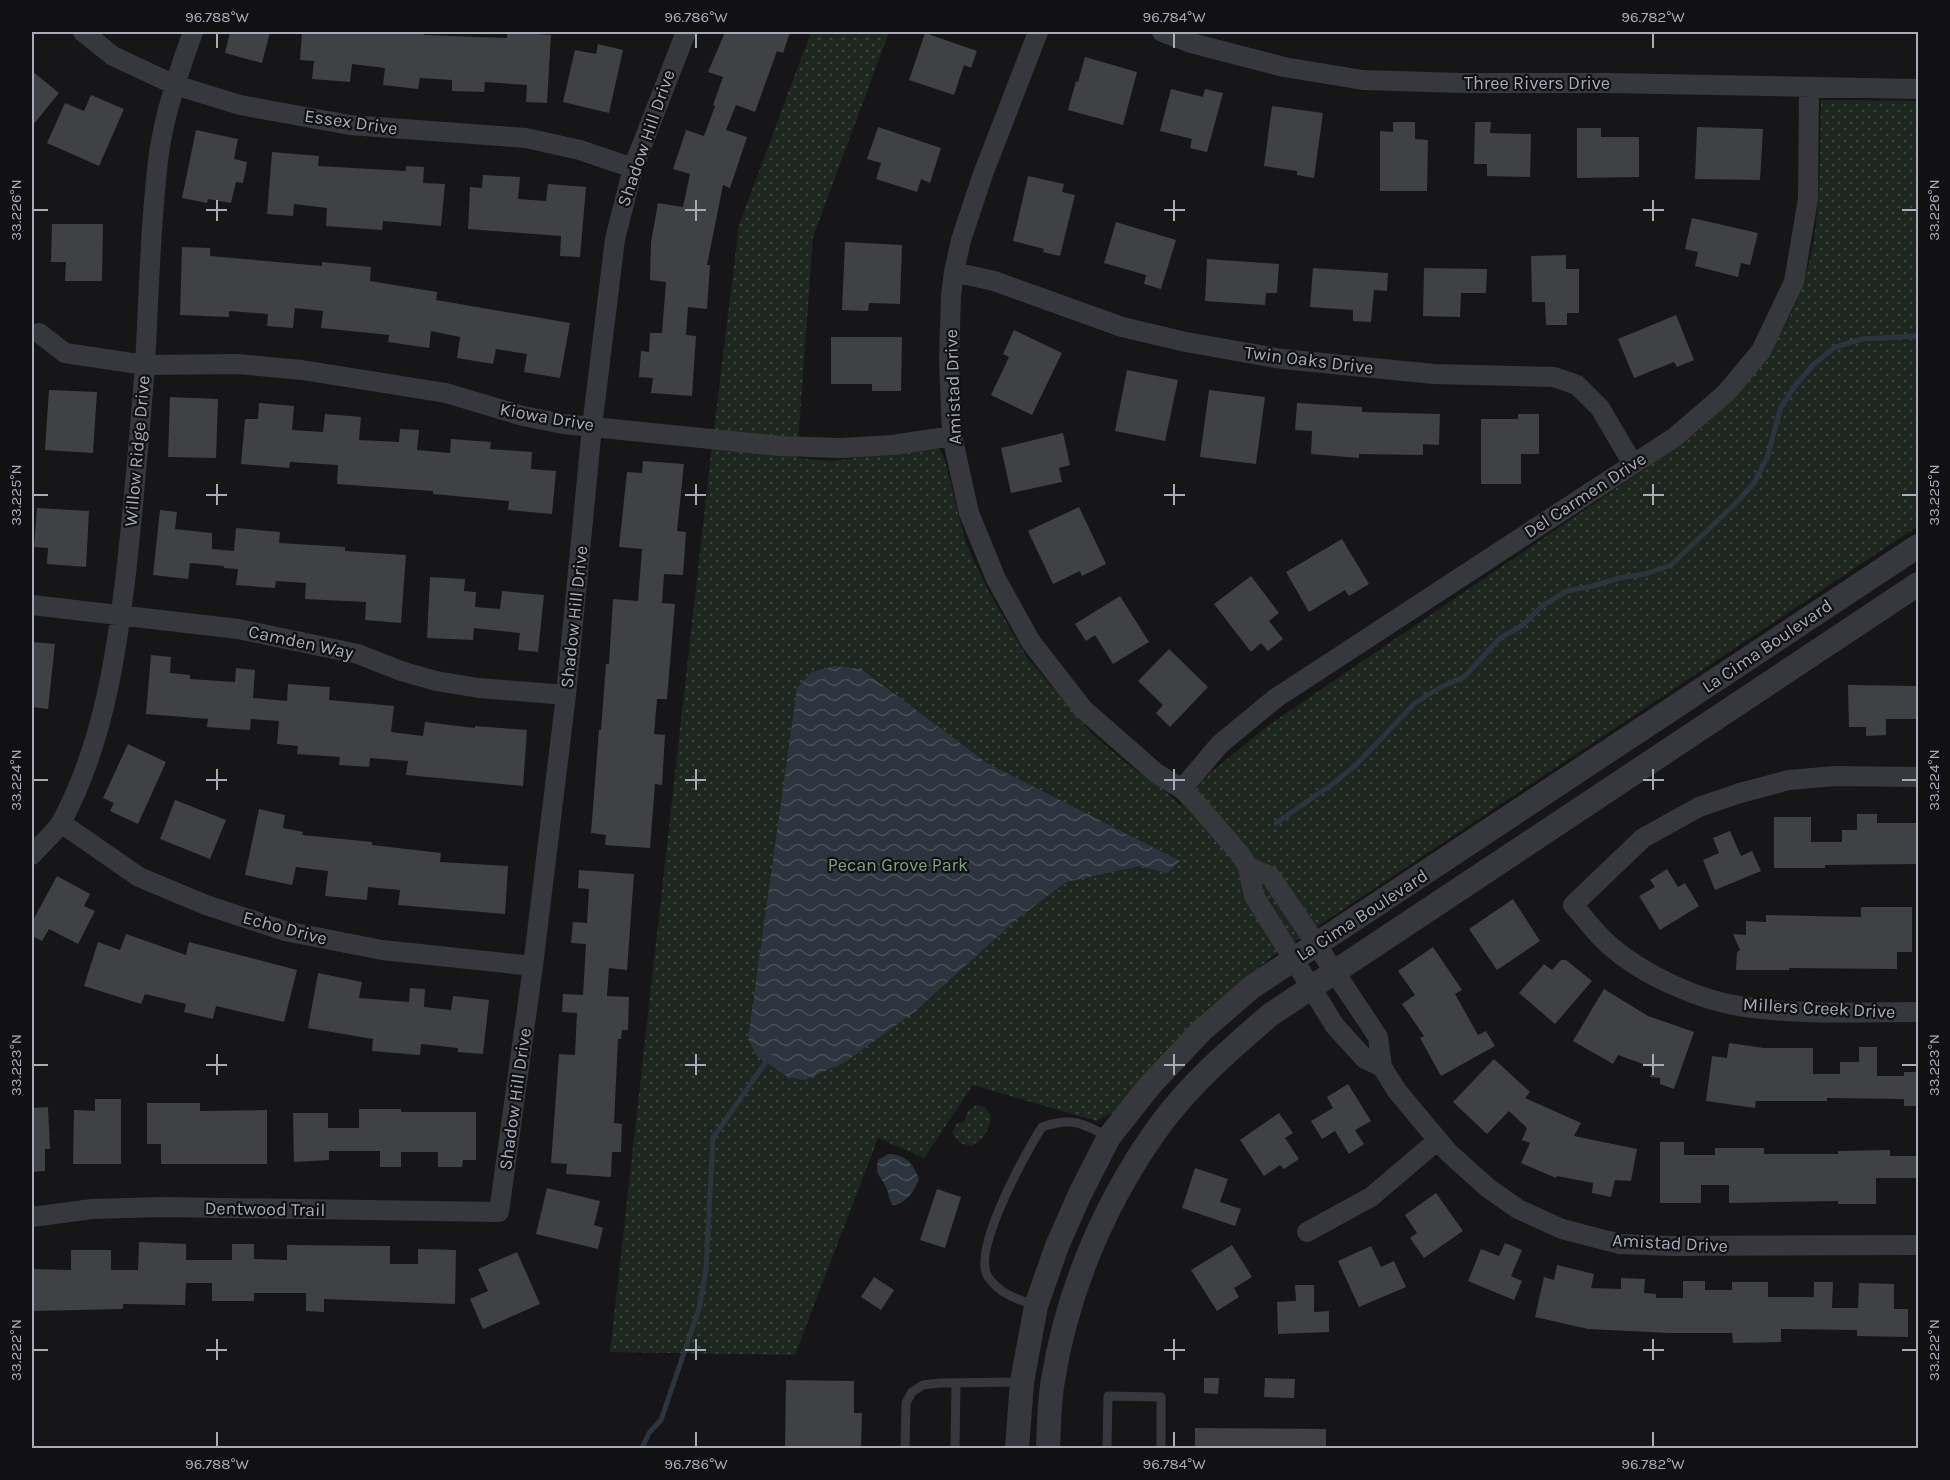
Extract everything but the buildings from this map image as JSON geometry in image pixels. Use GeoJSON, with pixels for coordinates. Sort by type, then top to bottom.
{"type":"FeatureCollection","features":[{"type":"Feature","properties":{"kind":"street","name":"Essex Drive"},"geometry":{"type":"LineString","coordinates":[[83,32],[113,56],[175,85],[240,105],[350,125],[526,138],[580,150],[633,168]]}},
{"type":"Feature","properties":{"kind":"street","name":"Willow Ridge Drive"},"geometry":{"type":"LineString","coordinates":[[32,855],[61,823],[86,765],[105,707],[121,616],[136,474],[145,365],[152,218],[160,150],[175,85],[193,32]]}},
{"type":"Feature","properties":{"kind":"street","name":"Shadow Hill Drive"},"geometry":{"type":"LineString","coordinates":[[499,1212],[533,966],[566,695],[592,427],[615,239],[633,168],[686,32]]}},
{"type":"Feature","properties":{"kind":"street","name":"Amistad Drive"},"geometry":{"type":"LineString","coordinates":[[1038,32],[983,174],[961,240],[954,272],[949,359],[952,436],[969,513],[996,579],[1031,642],[1083,709],[1156,773],[1182,789],[1197,804],[1248,867],[1254,896],[1335,1026],[1365,1059],[1382,1067]]}},
{"type":"Feature","properties":{"kind":"street","name":"Three Rivers Drive"},"geometry":{"type":"LineString","coordinates":[[1162,32],[1191,43],[1284,67],[1363,80],[1918,89]]}},
{"type":"Feature","properties":{"kind":"street","name":"Del Carmen Drive"},"geometry":{"type":"LineString","coordinates":[[1182,789],[1220,744],[1276,698],[1675,436],[1726,393],[1761,351],[1794,282],[1808,199],[1809,87]]}},
{"type":"Feature","properties":{"kind":"street","name":"Twin Oaks Drive"},"geometry":{"type":"LineString","coordinates":[[954,272],[994,281],[1122,327],[1186,342],[1282,359],[1434,374],[1554,377],[1577,385],[1600,408],[1633,464]]}},
{"type":"Feature","properties":{"kind":"street","name":"Kiowa Drive"},"geometry":{"type":"LineString","coordinates":[[39,333],[65,353],[145,365],[237,364],[302,370],[446,393],[523,416],[563,424],[780,446],[841,448],[893,445],[952,436]]}},
{"type":"Feature","properties":{"kind":"street","name":"La Cima Boulevard"},"geometry":{"type":"LineString","coordinates":[[1017,1449],[1022,1382],[1036,1306],[1061,1235],[1109,1137],[1151,1084],[1202,1030],[1252,987],[1918,546]]}},
{"type":"Feature","properties":{"kind":"street","name":"La Cima Boulevard"},"geometry":{"type":"LineString","coordinates":[[1048,1449],[1052,1382],[1064,1326],[1086,1260],[1114,1197],[1164,1120],[1217,1061],[1270,1015],[1918,584]]}},
{"type":"Feature","properties":{"kind":"street","name":"Camden Way"},"geometry":{"type":"LineString","coordinates":[[32,605],[238,629],[358,654],[401,671],[436,681],[566,695]]}},
{"type":"Feature","properties":{"kind":"street","name":"Millers Creek Drive"},"geometry":{"type":"LineString","coordinates":[[1918,777],[1835,776],[1789,780],[1699,807],[1643,838],[1573,905],[1609,945],[1648,974],[1695,994],[1743,1007],[1801,1011],[1918,1012]]}},
{"type":"Feature","properties":{"kind":"street","name":"Echo Drive"},"geometry":{"type":"LineString","coordinates":[[61,823],[139,877],[206,905],[285,931],[382,950],[533,966]]}},
{"type":"Feature","properties":{"kind":"street","name":"Amistad Drive"},"geometry":{"type":"LineString","coordinates":[[1248,867],[1270,876],[1335,972],[1378,1037],[1382,1067],[1397,1091],[1448,1152],[1488,1188],[1518,1209],[1562,1229],[1620,1244],[1673,1246],[1918,1245]]}},
{"type":"Feature","properties":{"kind":"street"},"geometry":{"type":"LineString","coordinates":[[1109,1137],[1141,1155]]}},
{"type":"Feature","properties":{"kind":"street"},"geometry":{"type":"LineString","coordinates":[[1307,1232],[1371,1197],[1438,1140]]}},
{"type":"Feature","properties":{"kind":"street","name":"Dentwood Trail"},"geometry":{"type":"LineString","coordinates":[[32,1217],[92,1209],[162,1207],[499,1212]]}},
{"type":"Feature","properties":{"kind":"street"},"geometry":{"type":"LineString","coordinates":[[1036,1306],[1071,1305]]}},
{"type":"Feature","properties":{"kind":"lane"},"geometry":{"type":"LineString","coordinates":[[1036,1306],[1007,1296],[987,1276],[984,1253],[1005,1197],[1022,1159],[1042,1126],[1057,1122],[1080,1122],[1109,1137]]}},
{"type":"Feature","properties":{"kind":"lane"},"geometry":{"type":"LineString","coordinates":[[905,1449],[906,1403],[912,1392],[922,1385],[1022,1382]]}},
{"type":"Feature","properties":{"kind":"lane"},"geometry":{"type":"LineString","coordinates":[[955,1449],[956,1383]]}},
{"type":"Feature","properties":{"kind":"lane"},"geometry":{"type":"LineString","coordinates":[[1107,1449],[1108,1396],[1161,1397],[1161,1449]]}},
{"type":"Feature","properties":{"kind":"green space","name":"Pecan Grove Park"},"geometry":{"type":"Polygon","coordinates":[[[811,32],[889,32],[813,237],[797,458],[832,461],[938,447],[944,457],[966,544],[988,590],[1026,656],[1093,735],[1130,766],[1162,788],[1181,806],[1210,773],[1269,725],[1686,441],[1735,396],[1774,346],[1801,288],[1810,256],[1818,208],[1821,100],[1918,101],[1918,526],[1273,956],[1203,1012],[1158,1058],[1116,1111],[1096,1121],[973,1085],[924,1158],[878,1138],[795,1355],[610,1352],[739,225],[811,32]]]}},
{"type":"Feature","properties":{"kind":"green space"},"geometry":{"type":"Polygon","coordinates":[[[976,1105],[985,1107],[991,1116],[985,1134],[971,1146],[960,1143],[952,1133],[957,1123],[964,1122],[968,1111],[976,1105]]]}},
{"type":"Feature","properties":{"kind":"water"},"geometry":{"type":"Polygon","coordinates":[[[834,666],[861,669],[987,763],[1180,861],[1167,873],[1139,866],[1066,882],[1017,919],[913,1013],[845,1062],[805,1080],[788,1077],[757,1056],[748,1039],[797,688],[812,672],[834,666]]]}},
{"type":"Feature","properties":{"kind":"water"},"geometry":{"type":"Polygon","coordinates":[[[888,1154],[894,1154],[908,1161],[915,1169],[919,1180],[906,1200],[893,1205],[877,1169],[878,1160],[888,1154]]]}},
{"type":"Feature","properties":{"kind":"waterway"},"geometry":{"type":"LineString","coordinates":[[1276,823],[1334,783],[1357,764],[1415,703],[1439,688],[1464,677],[1500,638],[1523,625],[1542,606],[1567,591],[1645,574],[1671,565],[1754,483],[1767,458],[1781,407],[1813,365],[1835,347],[1862,339],[1918,336]]}},
{"type":"Feature","properties":{"kind":"waterway"},"geometry":{"type":"LineString","coordinates":[[642,1448],[649,1433],[661,1420],[699,1309],[706,1270],[713,1138],[770,1056]]}}]}
